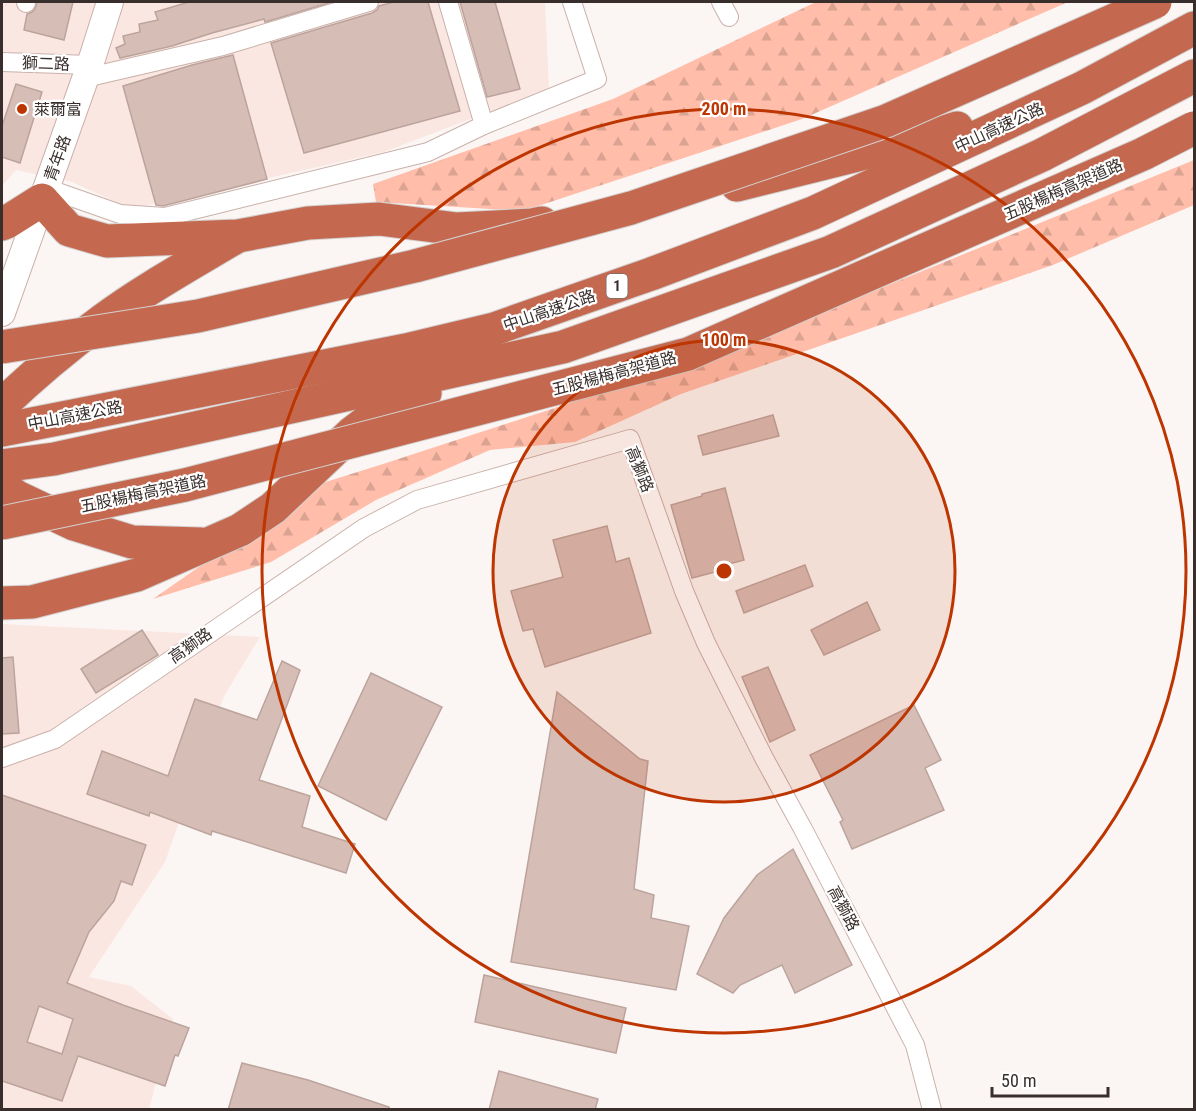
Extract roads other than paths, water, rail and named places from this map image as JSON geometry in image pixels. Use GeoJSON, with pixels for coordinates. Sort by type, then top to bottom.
{"type":"FeatureCollection","features":[{"type":"Feature","properties":{"kind":"highway"},"geometry":{"type":"LineString","coordinates":[[2,347],[198,315],[415,266],[632,208],[886,121],[1155,2]]}},
{"type":"Feature","properties":{"kind":"highway","name":"中山高速公路"},"geometry":{"type":"LineString","coordinates":[[2,430],[406,350],[494,329],[651,274],[813,213],[1082,88],[1194,28]]}},
{"type":"Feature","properties":{"kind":"highway","name":"中山高速公路"},"geometry":{"type":"LineString","coordinates":[[2,466],[54,459],[563,347],[831,252],[1042,155],[1194,76]]}},
{"type":"Feature","properties":{"kind":"highway"},"geometry":{"type":"LineString","coordinates":[[2,224],[44,194],[69,230],[107,241],[238,236],[308,224],[379,219],[457,229],[532,225],[748,183],[922,139],[1082,88]]}},
{"type":"Feature","properties":{"kind":"highway","name":"五股楊梅高架道路"},"geometry":{"type":"LineString","coordinates":[[2,523],[185,485],[688,354],[1143,154],[1194,128]]}},
{"type":"Feature","properties":{"kind":"highway"},"geometry":{"type":"LineString","coordinates":[[2,405],[32,376],[104,319],[238,236]]}},
{"type":"Feature","properties":{"kind":"highway"},"geometry":{"type":"LineString","coordinates":[[2,603],[32,602],[137,575],[210,544],[240,530],[273,508],[352,432],[402,400],[563,347]]}},
{"type":"Feature","properties":{"kind":"highway"},"geometry":{"type":"LineString","coordinates":[[2,486],[17,497],[74,524],[132,542],[210,544]]}},
{"type":"Feature","properties":{"kind":"street","name":"青年路"},"geometry":{"type":"LineString","coordinates":[[2,311],[88,71],[110,2]]}},
{"type":"Feature","properties":{"kind":"street","name":"獅二路"},"geometry":{"type":"LineString","coordinates":[[2,62],[88,71],[223,46],[369,2]]}},
{"type":"Feature","properties":{"kind":"street"},"geometry":{"type":"LineString","coordinates":[[448,2],[484,125]]}},
{"type":"Feature","properties":{"kind":"street"},"geometry":{"type":"LineString","coordinates":[[44,194],[120,214],[165,217],[428,152],[484,125],[597,79],[579,4]]}},
{"type":"Feature","properties":{"kind":"street","name":"高獅路"},"geometry":{"type":"LineString","coordinates":[[2,758],[55,739],[248,605],[364,528],[417,500],[630,439],[684,591],[706,643],[915,1045],[932,1110]]}},
{"type":"Feature","properties":{"kind":"place","name":"萊爾富"},"geometry":{"type":"Point","coordinates":[22,109]}}]}
